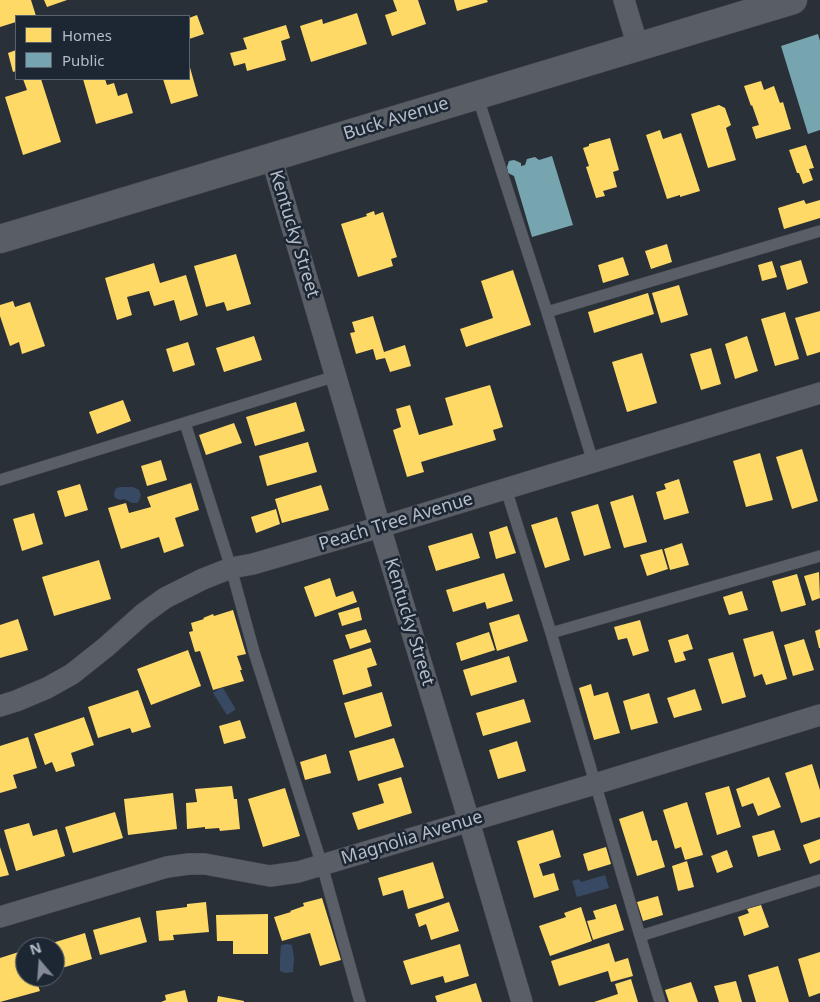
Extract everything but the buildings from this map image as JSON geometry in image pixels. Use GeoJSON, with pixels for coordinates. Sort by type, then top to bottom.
{"type":"FeatureCollection","features":[{"type":"Feature","properties":{"kind":"street"},"geometry":{"type":"LineString","coordinates":[[624,0],[638,47]]}},
{"type":"Feature","properties":{"kind":"street","name":"Buck Avenue"},"geometry":{"type":"LineString","coordinates":[[0,239],[793,0]]}},
{"type":"Feature","properties":{"kind":"street","name":"Kentucky Street"},"geometry":{"type":"LineString","coordinates":[[271,156],[522,1002]]}},
{"type":"Feature","properties":{"kind":"street","name":"Peach Tree Avenue"},"geometry":{"type":"LineString","coordinates":[[0,706],[47,688],[72,674],[164,598],[231,568],[253,564],[380,527],[820,393]]}},
{"type":"Feature","properties":{"kind":"street","name":"Magnolia Avenue"},"geometry":{"type":"LineString","coordinates":[[0,917],[167,867],[205,864],[270,876],[298,872],[820,715]]}},
{"type":"Feature","properties":{"kind":"lane"},"geometry":{"type":"LineString","coordinates":[[477,95],[593,462]]}},
{"type":"Feature","properties":{"kind":"lane"},"geometry":{"type":"LineString","coordinates":[[546,312],[820,231]]}},
{"type":"Feature","properties":{"kind":"lane"},"geometry":{"type":"LineString","coordinates":[[0,480],[336,376]]}},
{"type":"Feature","properties":{"kind":"lane"},"geometry":{"type":"LineString","coordinates":[[185,423],[231,568],[254,652],[322,865],[360,1002]]}},
{"type":"Feature","properties":{"kind":"lane"},"geometry":{"type":"LineString","coordinates":[[506,489],[551,633],[660,1002]]}},
{"type":"Feature","properties":{"kind":"lane"},"geometry":{"type":"LineString","coordinates":[[551,633],[820,556]]}},
{"type":"Feature","properties":{"kind":"lane"},"geometry":{"type":"LineString","coordinates":[[640,936],[820,880]]}},
{"type":"Feature","properties":{"kind":"water"},"geometry":{"type":"Polygon","coordinates":[[[121,487],[133,487],[139,490],[141,495],[139,501],[132,503],[124,499],[115,498],[115,490],[121,487]]]}},
{"type":"Feature","properties":{"kind":"water"},"geometry":{"type":"Polygon","coordinates":[[[223,688],[235,708],[235,710],[227,715],[213,693],[223,688]]]}},
{"type":"Feature","properties":{"kind":"water"},"geometry":{"type":"Polygon","coordinates":[[[605,875],[609,888],[577,897],[572,881],[579,879],[581,882],[605,875]]]}},
{"type":"Feature","properties":{"kind":"water"},"geometry":{"type":"Polygon","coordinates":[[[281,945],[292,945],[294,958],[293,972],[286,973],[280,971],[280,959],[281,945]]]}}]}
